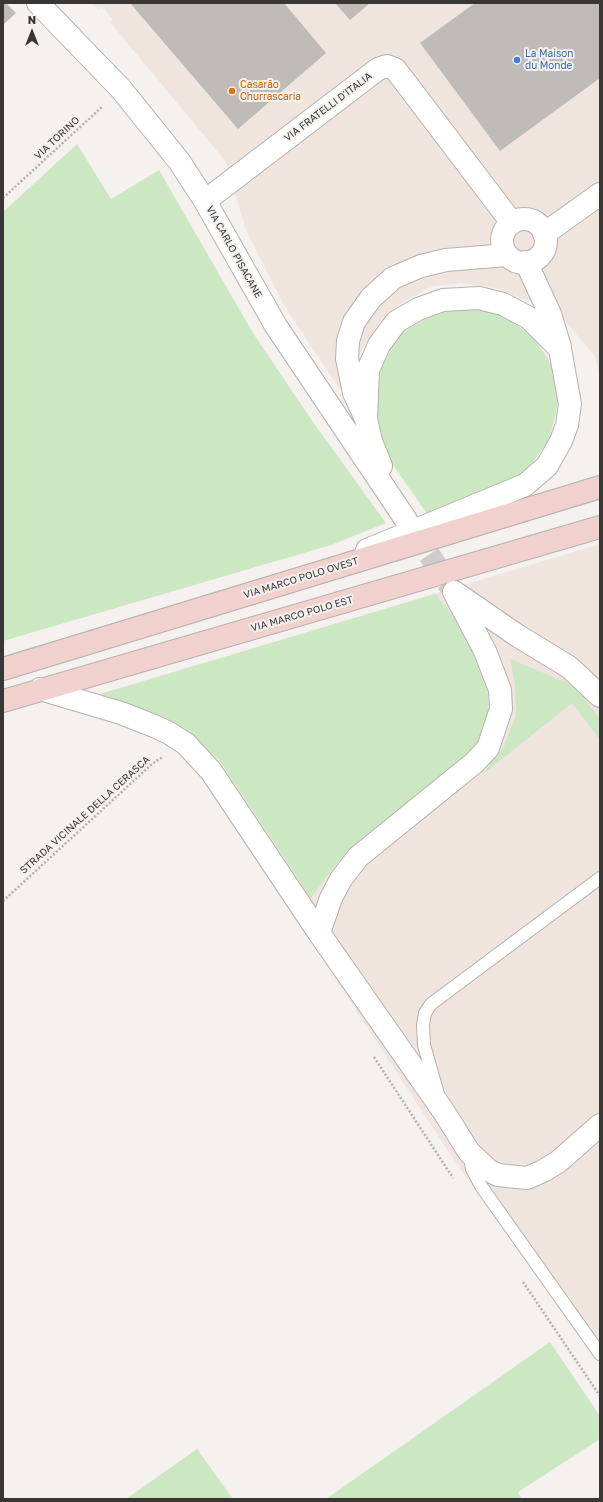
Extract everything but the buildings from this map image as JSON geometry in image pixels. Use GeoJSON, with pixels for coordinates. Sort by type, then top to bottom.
{"type":"FeatureCollection","features":[{"type":"Feature","properties":{"kind":"street","name":"VIA CARLO PISACANE"},"geometry":{"type":"LineString","coordinates":[[38,3],[121,89],[179,161],[205,201],[276,326],[402,512],[371,441],[366,420]]}},
{"type":"Feature","properties":{"kind":"street","name":"VIA FRATELLI D'ITALIA"},"geometry":{"type":"LineString","coordinates":[[205,201],[378,69],[387,66],[395,68],[512,223]]}},
{"type":"Feature","properties":{"kind":"street"},"geometry":{"type":"LineString","coordinates":[[544,234],[600,194]]}},
{"type":"Feature","properties":{"kind":"street"},"geometry":{"type":"LineString","coordinates":[[311,574],[417,528],[525,485],[547,466],[561,441],[567,425],[570,404],[567,375],[550,314],[517,259],[502,242],[503,234],[512,223],[518,220],[531,220],[537,224],[544,234],[545,246],[542,252],[533,261],[517,259],[446,260],[421,266],[392,278],[371,298],[354,322],[348,341],[347,359],[354,393],[366,420]]}},
{"type":"Feature","properties":{"kind":"street"},"geometry":{"type":"LineString","coordinates":[[366,420],[368,370],[379,345],[396,322],[418,309],[443,300],[479,298],[503,304],[529,318],[560,349]]}},
{"type":"Feature","properties":{"kind":"street","name":"VIA MARCO POLO OVEST"},"geometry":{"type":"LineString","coordinates":[[3,669],[600,487]]}},
{"type":"Feature","properties":{"kind":"street","name":"VIA MARCO POLO EST"},"geometry":{"type":"LineString","coordinates":[[3,701],[600,527]]}},
{"type":"Feature","properties":{"kind":"street"},"geometry":{"type":"LineString","coordinates":[[319,933],[331,898],[340,879],[358,857],[474,763],[488,748],[501,709],[500,690],[485,652],[454,592],[518,636],[570,667],[600,696]]}},
{"type":"Feature","properties":{"kind":"street"},"geometry":{"type":"LineString","coordinates":[[40,689],[92,704],[154,726],[169,733],[186,744],[211,771],[319,933],[444,1112],[469,1152],[488,1170],[498,1175],[527,1178],[558,1162],[600,1125]]}},
{"type":"Feature","properties":{"kind":"lane"},"geometry":{"type":"LineString","coordinates":[[444,1112],[424,1045],[422,1025],[431,1004],[600,878]]}},
{"type":"Feature","properties":{"kind":"lane"},"geometry":{"type":"LineString","coordinates":[[469,1152],[472,1169],[481,1186],[600,1354]]}},
{"type":"Feature","properties":{"kind":"path","name":"VIA TORINO"},"geometry":{"type":"LineString","coordinates":[[3,198],[121,89]]}},
{"type":"Feature","properties":{"kind":"path","name":"STRADA VICINALE DELLA CERASCA"},"geometry":{"type":"LineString","coordinates":[[3,901],[152,764],[161,758],[165,760]]}},
{"type":"Feature","properties":{"kind":"path"},"geometry":{"type":"LineString","coordinates":[[373,1056],[455,1181]]}},
{"type":"Feature","properties":{"kind":"path"},"geometry":{"type":"LineString","coordinates":[[521,1279],[600,1396]]}},
{"type":"Feature","properties":{"kind":"shaded area"},"geometry":{"type":"Polygon","coordinates":[[[91,3],[600,3],[600,375],[594,355],[557,312],[495,288],[462,283],[433,286],[403,302],[381,320],[361,351],[349,400],[284,305],[246,230],[226,162],[110,22],[113,20],[102,7],[99,9],[91,3]]]}},
{"type":"Feature","properties":{"kind":"shaded area"},"geometry":{"type":"Polygon","coordinates":[[[600,544],[600,1363],[456,1163],[281,896],[302,882],[219,760],[185,731],[151,712],[100,694],[600,544]]]}},
{"type":"Feature","properties":{"kind":"green space"},"geometry":{"type":"Polygon","coordinates":[[[77,144],[111,199],[159,170],[253,333],[313,422],[386,523],[331,545],[3,641],[3,212],[77,144]]]}},
{"type":"Feature","properties":{"kind":"green space"},"geometry":{"type":"Polygon","coordinates":[[[469,308],[484,309],[510,319],[534,339],[549,360],[555,378],[558,400],[556,413],[549,440],[530,466],[513,481],[428,515],[393,465],[385,448],[375,413],[376,384],[381,368],[391,349],[402,333],[427,318],[449,311],[469,308]]]}},
{"type":"Feature","properties":{"kind":"green space"},"geometry":{"type":"Polygon","coordinates":[[[435,594],[451,613],[472,646],[483,675],[488,694],[488,721],[477,745],[442,776],[352,847],[337,863],[311,898],[219,760],[185,731],[151,712],[100,694],[435,594]]]}},
{"type":"Feature","properties":{"kind":"green space"},"geometry":{"type":"Polygon","coordinates":[[[510,659],[566,682],[581,694],[600,719],[600,740],[572,703],[482,775],[504,746],[516,715],[515,684],[510,659]]]}},
{"type":"Feature","properties":{"kind":"green space"},"geometry":{"type":"Polygon","coordinates":[[[550,1342],[600,1416],[600,1439],[518,1492],[522,1499],[326,1499],[550,1342]]]}},
{"type":"Feature","properties":{"kind":"green space"},"geometry":{"type":"Polygon","coordinates":[[[197,1449],[233,1499],[126,1499],[197,1449]]]}},
{"type":"Feature","properties":{"kind":"tunnel"},"geometry":{"type":"LineString","coordinates":[[411,527],[451,588]]}},
{"type":"Feature","properties":{"kind":"place","name":"La Maison du Monde"},"geometry":{"type":"Point","coordinates":[517,60]}},
{"type":"Feature","properties":{"kind":"place","name":"Casarão Churrascaria"},"geometry":{"type":"Point","coordinates":[232,91]}}]}
